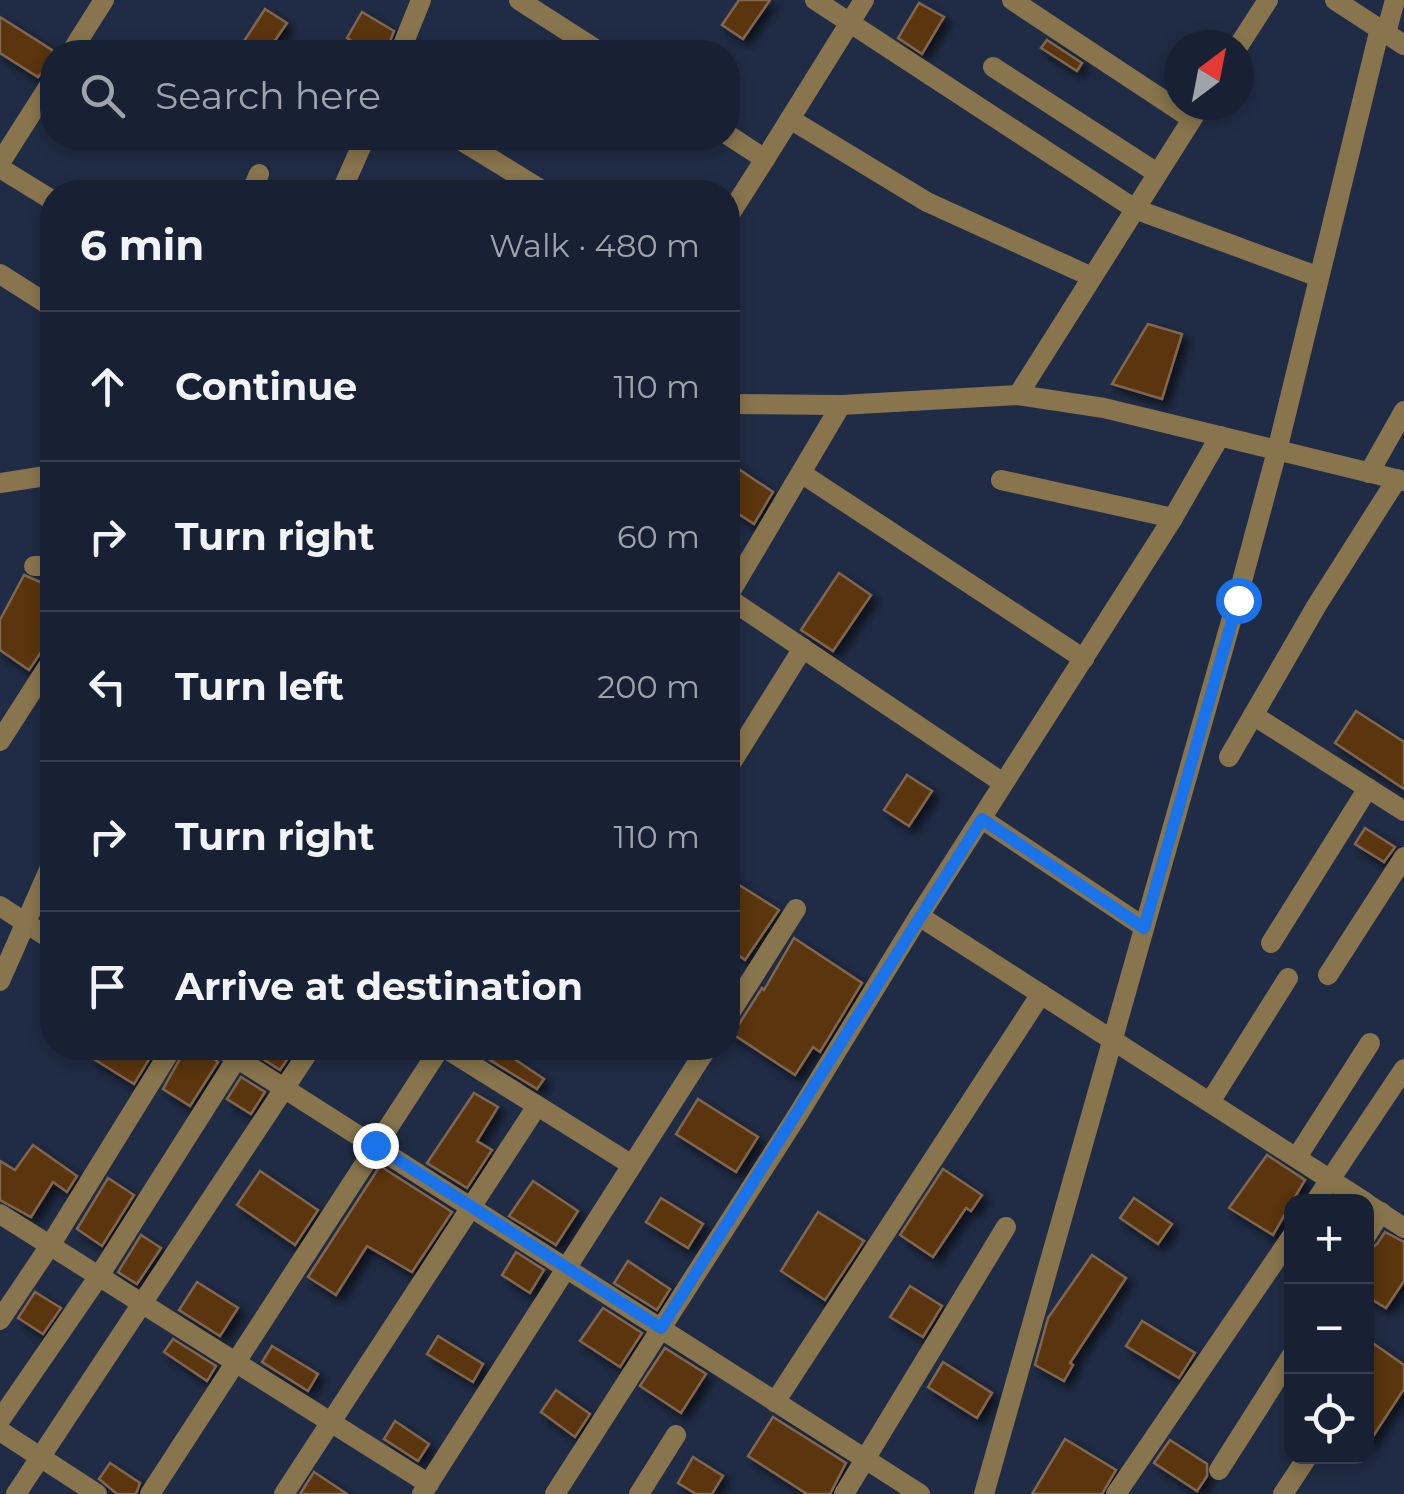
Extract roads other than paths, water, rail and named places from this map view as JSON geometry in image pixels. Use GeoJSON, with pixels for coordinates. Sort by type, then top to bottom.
{"type":"FeatureCollection","features":[{"type":"Feature","properties":{"kind":"street"},"geometry":{"type":"LineString","coordinates":[[78,40],[104,0]]}},
{"type":"Feature","properties":{"kind":"street"},"geometry":{"type":"LineString","coordinates":[[405,40],[421,0]]}},
{"type":"Feature","properties":{"kind":"street"},"geometry":{"type":"LineString","coordinates":[[518,0],[581,40]]}},
{"type":"Feature","properties":{"kind":"street"},"geometry":{"type":"LineString","coordinates":[[815,0],[1136,208],[1320,276]]}},
{"type":"Feature","properties":{"kind":"street"},"geometry":{"type":"LineString","coordinates":[[740,198],[864,0]]}},
{"type":"Feature","properties":{"kind":"street"},"geometry":{"type":"LineString","coordinates":[[1012,0],[1164,93]]}},
{"type":"Feature","properties":{"kind":"street"},"geometry":{"type":"LineString","coordinates":[[1249,30],[1268,0]]}},
{"type":"Feature","properties":{"kind":"street"},"geometry":{"type":"LineString","coordinates":[[1335,0],[1404,45]]}},
{"type":"Feature","properties":{"kind":"street"},"geometry":{"type":"LineString","coordinates":[[984,1494],[1277,450],[1383,30],[1395,0]]}},
{"type":"Feature","properties":{"kind":"street"},"geometry":{"type":"LineString","coordinates":[[993,67],[1158,174]]}},
{"type":"Feature","properties":{"kind":"street"},"geometry":{"type":"LineString","coordinates":[[40,96],[8,135],[0,165],[40,192]]}},
{"type":"Feature","properties":{"kind":"street"},"geometry":{"type":"LineString","coordinates":[[790,119],[927,202],[1092,277]]}},
{"type":"Feature","properties":{"kind":"street"},"geometry":{"type":"LineString","coordinates":[[1018,395],[1191,120]]}},
{"type":"Feature","properties":{"kind":"street"},"geometry":{"type":"LineString","coordinates":[[740,143],[765,159]]}},
{"type":"Feature","properties":{"kind":"street"},"geometry":{"type":"LineString","coordinates":[[351,180],[361,150]]}},
{"type":"Feature","properties":{"kind":"street"},"geometry":{"type":"LineString","coordinates":[[476,150],[525,180]]}},
{"type":"Feature","properties":{"kind":"street"},"geometry":{"type":"LineString","coordinates":[[0,274],[40,299]]}},
{"type":"Feature","properties":{"kind":"street"},"geometry":{"type":"LineString","coordinates":[[740,404],[841,405],[1018,395],[1104,408],[1400,480],[1317,605],[1229,757]]}},
{"type":"Feature","properties":{"kind":"street"},"geometry":{"type":"LineString","coordinates":[[740,577],[841,405]]}},
{"type":"Feature","properties":{"kind":"street"},"geometry":{"type":"LineString","coordinates":[[1369,473],[1404,411]]}},
{"type":"Feature","properties":{"kind":"street"},"geometry":{"type":"LineString","coordinates":[[555,1494],[797,1116],[1220,436]]}},
{"type":"Feature","properties":{"kind":"street"},"geometry":{"type":"LineString","coordinates":[[801,473],[1084,659]]}},
{"type":"Feature","properties":{"kind":"street"},"geometry":{"type":"LineString","coordinates":[[0,483],[40,477]]}},
{"type":"Feature","properties":{"kind":"street"},"geometry":{"type":"LineString","coordinates":[[1001,480],[1172,518]]}},
{"type":"Feature","properties":{"kind":"street"},"geometry":{"type":"LineString","coordinates":[[740,605],[1003,783]]}},
{"type":"Feature","properties":{"kind":"street"},"geometry":{"type":"LineString","coordinates":[[740,749],[804,648]]}},
{"type":"Feature","properties":{"kind":"street"},"geometry":{"type":"LineString","coordinates":[[0,741],[40,679]]}},
{"type":"Feature","properties":{"kind":"street"},"geometry":{"type":"LineString","coordinates":[[1253,715],[1403,807]]}},
{"type":"Feature","properties":{"kind":"street"},"geometry":{"type":"LineString","coordinates":[[1271,944],[1368,788]]}},
{"type":"Feature","properties":{"kind":"street"},"geometry":{"type":"LineString","coordinates":[[982,819],[1144,928]]}},
{"type":"Feature","properties":{"kind":"street"},"geometry":{"type":"LineString","coordinates":[[1328,976],[1404,857]]}},
{"type":"Feature","properties":{"kind":"street"},"geometry":{"type":"LineString","coordinates":[[0,981],[40,890]]}},
{"type":"Feature","properties":{"kind":"street"},"geometry":{"type":"LineString","coordinates":[[0,906],[40,932]]}},
{"type":"Feature","properties":{"kind":"street"},"geometry":{"type":"LineString","coordinates":[[740,997],[796,909]]}},
{"type":"Feature","properties":{"kind":"street"},"geometry":{"type":"LineString","coordinates":[[920,916],[1354,1194]]}},
{"type":"Feature","properties":{"kind":"street"},"geometry":{"type":"LineString","coordinates":[[1210,1102],[1288,978]]}},
{"type":"Feature","properties":{"kind":"street"},"geometry":{"type":"LineString","coordinates":[[776,1402],[1041,994]]}},
{"type":"Feature","properties":{"kind":"street"},"geometry":{"type":"LineString","coordinates":[[1297,1157],[1370,1043]]}},
{"type":"Feature","properties":{"kind":"street"},"geometry":{"type":"LineString","coordinates":[[0,1320],[52,1244],[165,1060]]}},
{"type":"Feature","properties":{"kind":"street"},"geometry":{"type":"LineString","coordinates":[[0,1420],[100,1276],[225,1060]]}},
{"type":"Feature","properties":{"kind":"street"},"geometry":{"type":"LineString","coordinates":[[240,1060],[920,1494]]}},
{"type":"Feature","properties":{"kind":"street"},"geometry":{"type":"LineString","coordinates":[[16,1494],[303,1060]]}},
{"type":"Feature","properties":{"kind":"street"},"geometry":{"type":"LineString","coordinates":[[150,1494],[434,1060]]}},
{"type":"Feature","properties":{"kind":"street"},"geometry":{"type":"LineString","coordinates":[[462,1060],[632,1165]]}},
{"type":"Feature","properties":{"kind":"street"},"geometry":{"type":"LineString","coordinates":[[0,1214],[332,1421],[425,1489],[699,1060]]}},
{"type":"Feature","properties":{"kind":"street"},"geometry":{"type":"LineString","coordinates":[[1320,1194],[1404,1070]]}},
{"type":"Feature","properties":{"kind":"street"},"geometry":{"type":"LineString","coordinates":[[284,1494],[538,1106]]}},
{"type":"Feature","properties":{"kind":"street"},"geometry":{"type":"LineString","coordinates":[[1374,1208],[1404,1228]]}},
{"type":"Feature","properties":{"kind":"street"},"geometry":{"type":"LineString","coordinates":[[844,1494],[1006,1227]]}},
{"type":"Feature","properties":{"kind":"street"},"geometry":{"type":"LineString","coordinates":[[1116,1494],[1284,1248]]}},
{"type":"Feature","properties":{"kind":"street"},"geometry":{"type":"LineString","coordinates":[[1219,1470],[1284,1367]]}},
{"type":"Feature","properties":{"kind":"street"},"geometry":{"type":"LineString","coordinates":[[0,1430],[97,1494]]}},
{"type":"Feature","properties":{"kind":"street"},"geometry":{"type":"LineString","coordinates":[[639,1494],[676,1435]]}},
{"type":"Feature","properties":{"kind":"street"},"geometry":{"type":"LineString","coordinates":[[1283,1494],[1303,1464]]}}]}
